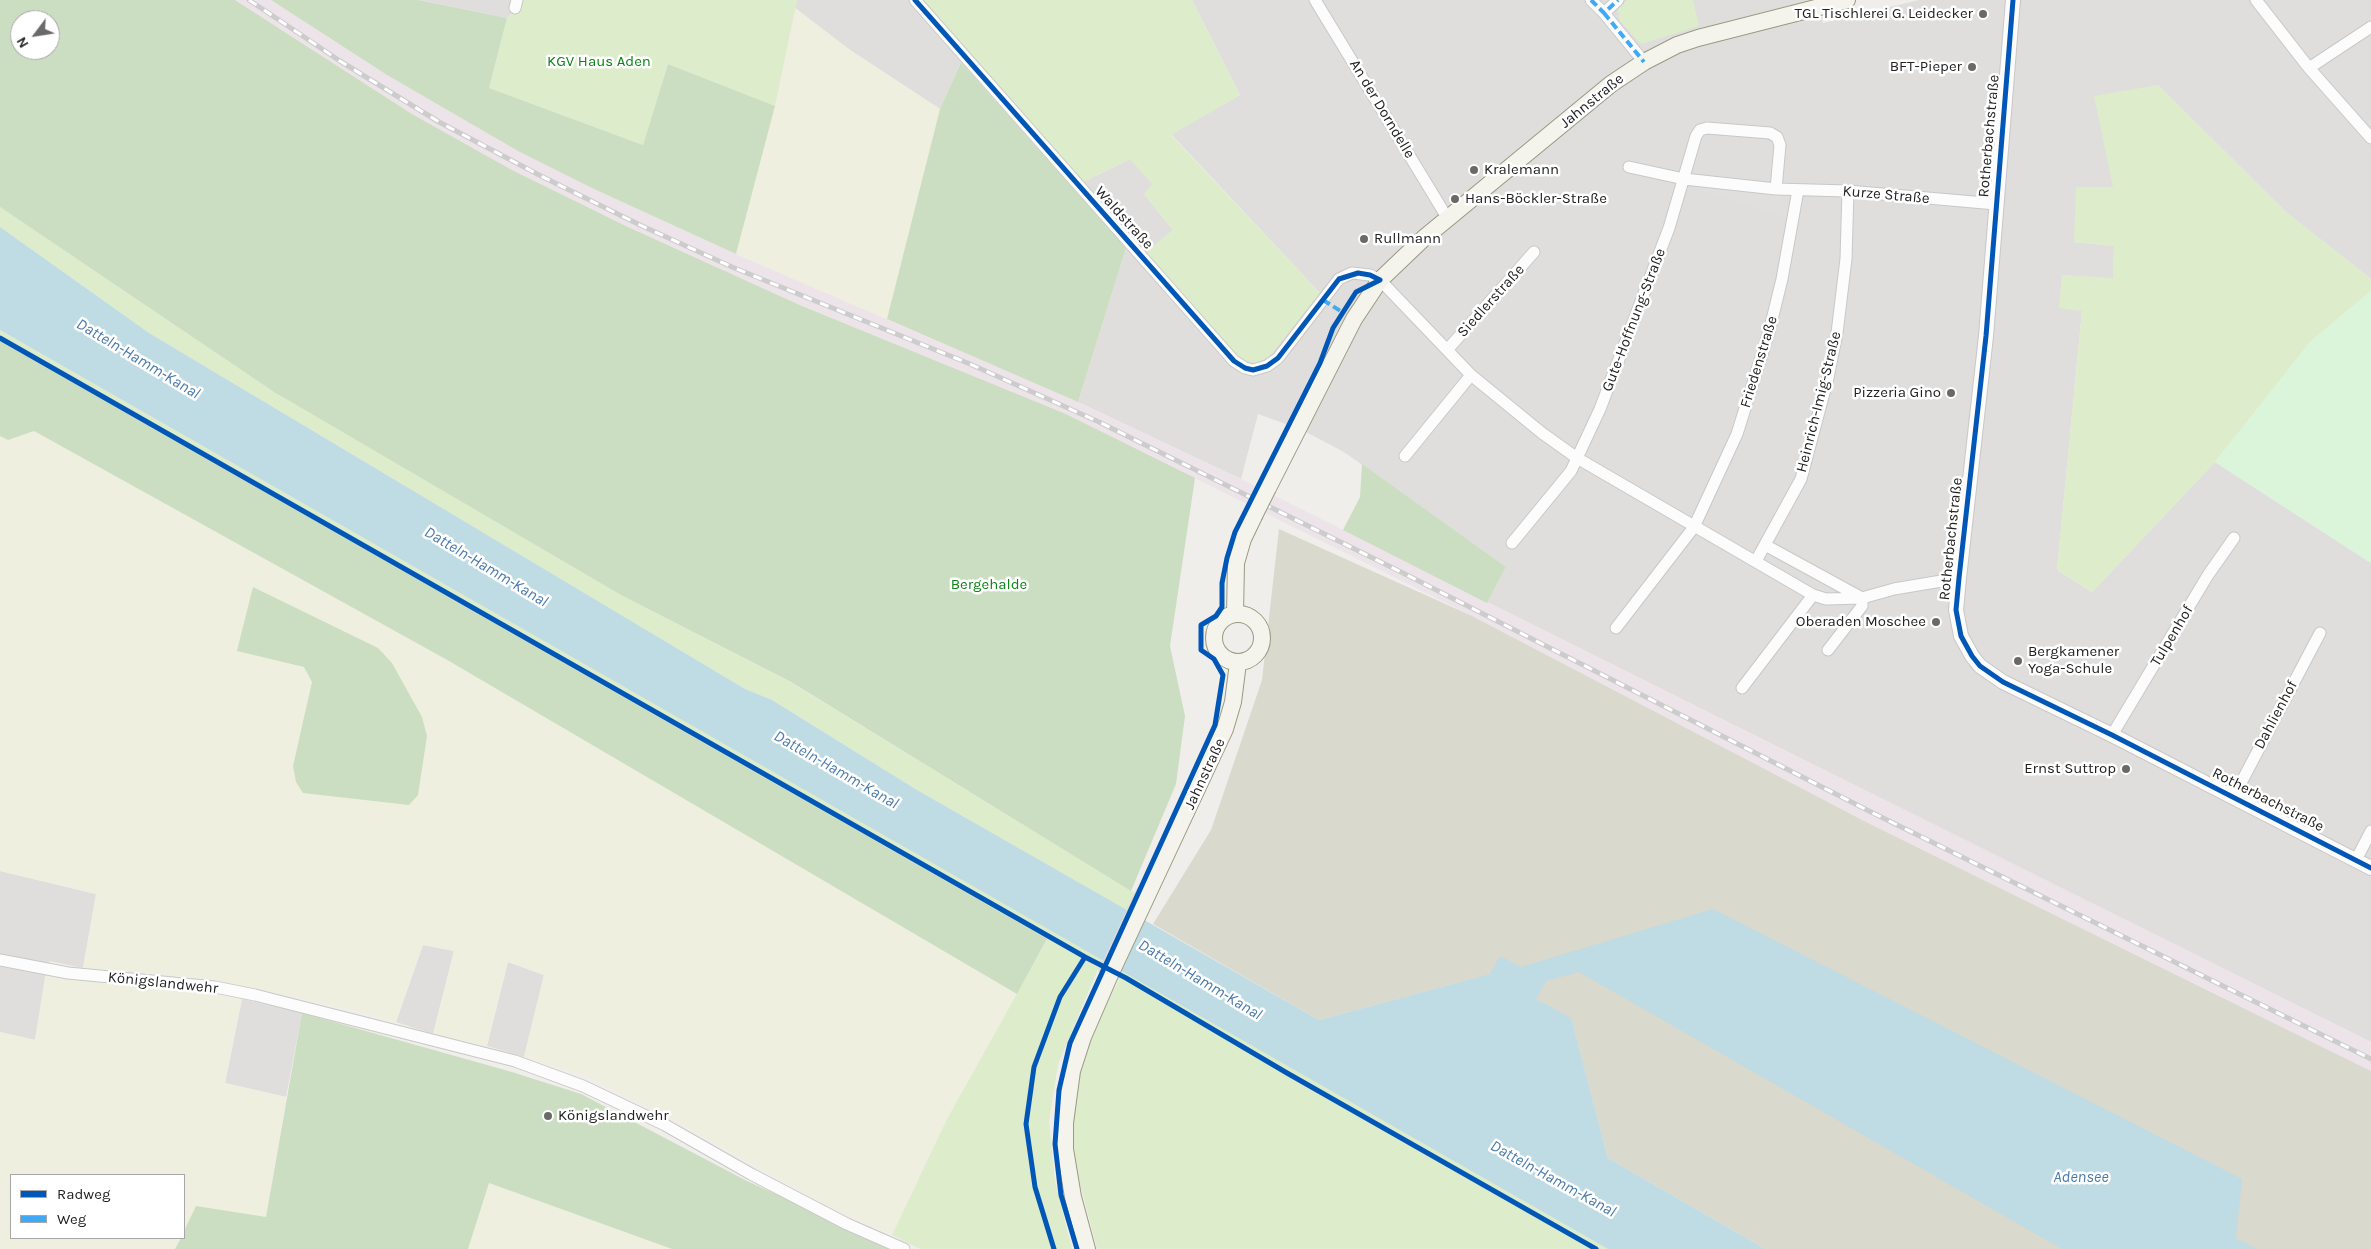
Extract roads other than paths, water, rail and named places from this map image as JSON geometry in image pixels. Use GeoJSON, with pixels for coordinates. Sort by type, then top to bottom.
{"type":"FeatureCollection","features":[{"type":"Feature","properties":{"kind":"main road","name":"Jahnstraße"},"geometry":{"type":"LineString","coordinates":[[1235,614],[1236,563],[1243,539],[1343,336],[1380,280],[1398,261],[1612,84],[1644,62],[1677,45],[1698,38],[1847,0]]}},
{"type":"Feature","properties":{"kind":"main road"},"geometry":{"type":"LineString","coordinates":[[1235,614],[1249,617],[1254,621],[1259,626],[1262,640],[1261,647],[1252,658],[1238,663],[1231,662],[1218,652],[1214,638],[1218,625],[1235,614]]}},
{"type":"Feature","properties":{"kind":"main road","name":"Jahnstraße"},"geometry":{"type":"LineString","coordinates":[[1087,1249],[1068,1173],[1065,1123],[1072,1071],[1083,1037],[1109,977],[1225,729],[1233,702],[1238,663]]}},
{"type":"Feature","properties":{"kind":"street","name":"Waldstraße"},"geometry":{"type":"LineString","coordinates":[[914,0],[1240,364],[1253,370],[1266,366],[1278,358],[1322,300],[1345,276],[1364,273],[1380,280]]}},
{"type":"Feature","properties":{"kind":"street","name":"An der Dorndelle"},"geometry":{"type":"LineString","coordinates":[[1315,0],[1448,218]]}},
{"type":"Feature","properties":{"kind":"street"},"geometry":{"type":"LineString","coordinates":[[1591,0],[1644,62]]}},
{"type":"Feature","properties":{"kind":"street"},"geometry":{"type":"LineString","coordinates":[[1604,13],[1618,0]]}},
{"type":"Feature","properties":{"kind":"street","name":"Rotherbachstraße"},"geometry":{"type":"LineString","coordinates":[[2013,0],[1986,336],[1959,578],[1958,625],[1966,646],[1980,666],[2004,682],[2112,735],[2371,868]]}},
{"type":"Feature","properties":{"kind":"street"},"geometry":{"type":"LineString","coordinates":[[2256,0],[2309,68],[2371,138]]}},
{"type":"Feature","properties":{"kind":"street"},"geometry":{"type":"LineString","coordinates":[[2309,68],[2371,27]]}},
{"type":"Feature","properties":{"kind":"street"},"geometry":{"type":"LineString","coordinates":[[1684,179],[1700,130],[1707,128],[1770,133],[1777,137],[1780,145],[1776,189]]}},
{"type":"Feature","properties":{"kind":"street","name":"Kurze Straße"},"geometry":{"type":"LineString","coordinates":[[1629,167],[1684,179],[1776,189],[1848,191],[1996,204]]}},
{"type":"Feature","properties":{"kind":"street","name":"Gute-Hoffnung-Straße"},"geometry":{"type":"LineString","coordinates":[[1577,458],[1619,363],[1669,228],[1684,179]]}},
{"type":"Feature","properties":{"kind":"street","name":"Friedenstraße"},"geometry":{"type":"LineString","coordinates":[[1694,527],[1736,434],[1754,384],[1778,297],[1798,190]]}},
{"type":"Feature","properties":{"kind":"street","name":"Heinrich-Imig-Straße"},"geometry":{"type":"LineString","coordinates":[[1756,561],[1801,478],[1828,378],[1837,333],[1846,259],[1848,191]]}},
{"type":"Feature","properties":{"kind":"street","name":"Siedlerstraße"},"geometry":{"type":"LineString","coordinates":[[1447,350],[1534,252]]}},
{"type":"Feature","properties":{"kind":"street"},"geometry":{"type":"LineString","coordinates":[[1380,280],[1471,375],[1577,458],[1813,595],[1826,599],[1862,598],[1894,588],[1959,578]]}},
{"type":"Feature","properties":{"kind":"street"},"geometry":{"type":"LineString","coordinates":[[1405,456],[1471,375]]}},
{"type":"Feature","properties":{"kind":"street"},"geometry":{"type":"LineString","coordinates":[[1512,543],[1571,471],[1577,458]]}},
{"type":"Feature","properties":{"kind":"street"},"geometry":{"type":"LineString","coordinates":[[1616,628],[1694,527]]}},
{"type":"Feature","properties":{"kind":"street","name":"Tulpenhof"},"geometry":{"type":"LineString","coordinates":[[2112,735],[2208,575],[2234,538]]}},
{"type":"Feature","properties":{"kind":"street"},"geometry":{"type":"LineString","coordinates":[[1765,545],[1862,598]]}},
{"type":"Feature","properties":{"kind":"street"},"geometry":{"type":"LineString","coordinates":[[1742,688],[1813,595]]}},
{"type":"Feature","properties":{"kind":"street"},"geometry":{"type":"LineString","coordinates":[[1828,650],[1862,606],[1862,598]]}},
{"type":"Feature","properties":{"kind":"street","name":"Dahlienhof"},"geometry":{"type":"LineString","coordinates":[[2233,798],[2320,633]]}},
{"type":"Feature","properties":{"kind":"street"},"geometry":{"type":"LineString","coordinates":[[2356,860],[2371,832]]}},
{"type":"Feature","properties":{"kind":"street","name":"Königslandwehr"},"geometry":{"type":"LineString","coordinates":[[0,960],[68,973],[215,987],[255,995],[515,1061],[608,1097],[665,1125],[751,1174],[847,1224],[904,1249]]}},
{"type":"Feature","properties":{"kind":"water"},"geometry":{"type":"Polygon","coordinates":[[[0,227],[149,333],[745,689],[772,700],[917,790],[1319,1020],[1490,974],[1500,956],[1521,967],[1713,909],[2242,1179],[2236,1238],[2257,1249],[2062,1249],[1579,972],[1546,981],[1536,999],[1571,1018],[1608,1158],[1765,1249],[1608,1249],[0,330],[0,227]]]}},
{"type":"Feature","properties":{"kind":"railway"},"geometry":{"type":"LineString","coordinates":[[249,0],[340,61],[439,122],[541,176],[640,225],[732,267],[970,364],[1099,422],[1405,574],[1871,812],[2371,1059]]}},
{"type":"Feature","properties":{"kind":"place","name":"TGL Tischlerei G. Leidecker"},"geometry":{"type":"Point","coordinates":[1983,14]}},
{"type":"Feature","properties":{"kind":"place","name":"BFT-Pieper"},"geometry":{"type":"Point","coordinates":[1972,67]}},
{"type":"Feature","properties":{"kind":"place","name":"Kralemann"},"geometry":{"type":"Point","coordinates":[1474,170]}},
{"type":"Feature","properties":{"kind":"place","name":"Hans-Böckler-Straße"},"geometry":{"type":"Point","coordinates":[1455,199]}},
{"type":"Feature","properties":{"kind":"place","name":"Rullmann"},"geometry":{"type":"Point","coordinates":[1364,239]}},
{"type":"Feature","properties":{"kind":"place","name":"Pizzeria Gino"},"geometry":{"type":"Point","coordinates":[1951,393]}},
{"type":"Feature","properties":{"kind":"place","name":"Oberaden Moschee"},"geometry":{"type":"Point","coordinates":[1936,622]}},
{"type":"Feature","properties":{"kind":"place","name":"Bergkamener Yoga-Schule"},"geometry":{"type":"Point","coordinates":[2018,661]}},
{"type":"Feature","properties":{"kind":"place","name":"Ernst Suttrop"},"geometry":{"type":"Point","coordinates":[2126,769]}},
{"type":"Feature","properties":{"kind":"place","name":"Königslandwehr"},"geometry":{"type":"Point","coordinates":[548,1116]}},
{"type":"Feature","properties":{"kind":"park label","name":"KGV Haus Aden"},"geometry":{"type":"Point","coordinates":[599,62]}},
{"type":"Feature","properties":{"kind":"park label","name":"Bergehalde"},"geometry":{"type":"Point","coordinates":[989,585]}},
{"type":"Feature","properties":{"kind":"water label","name":"Datteln-Hamm-Kanal"},"geometry":{"type":"Point","coordinates":[138,359]}},
{"type":"Feature","properties":{"kind":"water label","name":"Datteln-Hamm-Kanal"},"geometry":{"type":"Point","coordinates":[486,567]}},
{"type":"Feature","properties":{"kind":"water label","name":"Datteln-Hamm-Kanal"},"geometry":{"type":"Point","coordinates":[836,770]}},
{"type":"Feature","properties":{"kind":"water label","name":"Datteln-Hamm-Kanal"},"geometry":{"type":"Point","coordinates":[1200,980]}},
{"type":"Feature","properties":{"kind":"water label","name":"Adensee"},"geometry":{"type":"Point","coordinates":[2081,1177]}},
{"type":"Feature","properties":{"kind":"water label","name":"Datteln-Hamm-Kanal"},"geometry":{"type":"Point","coordinates":[1553,1179]}}]}
